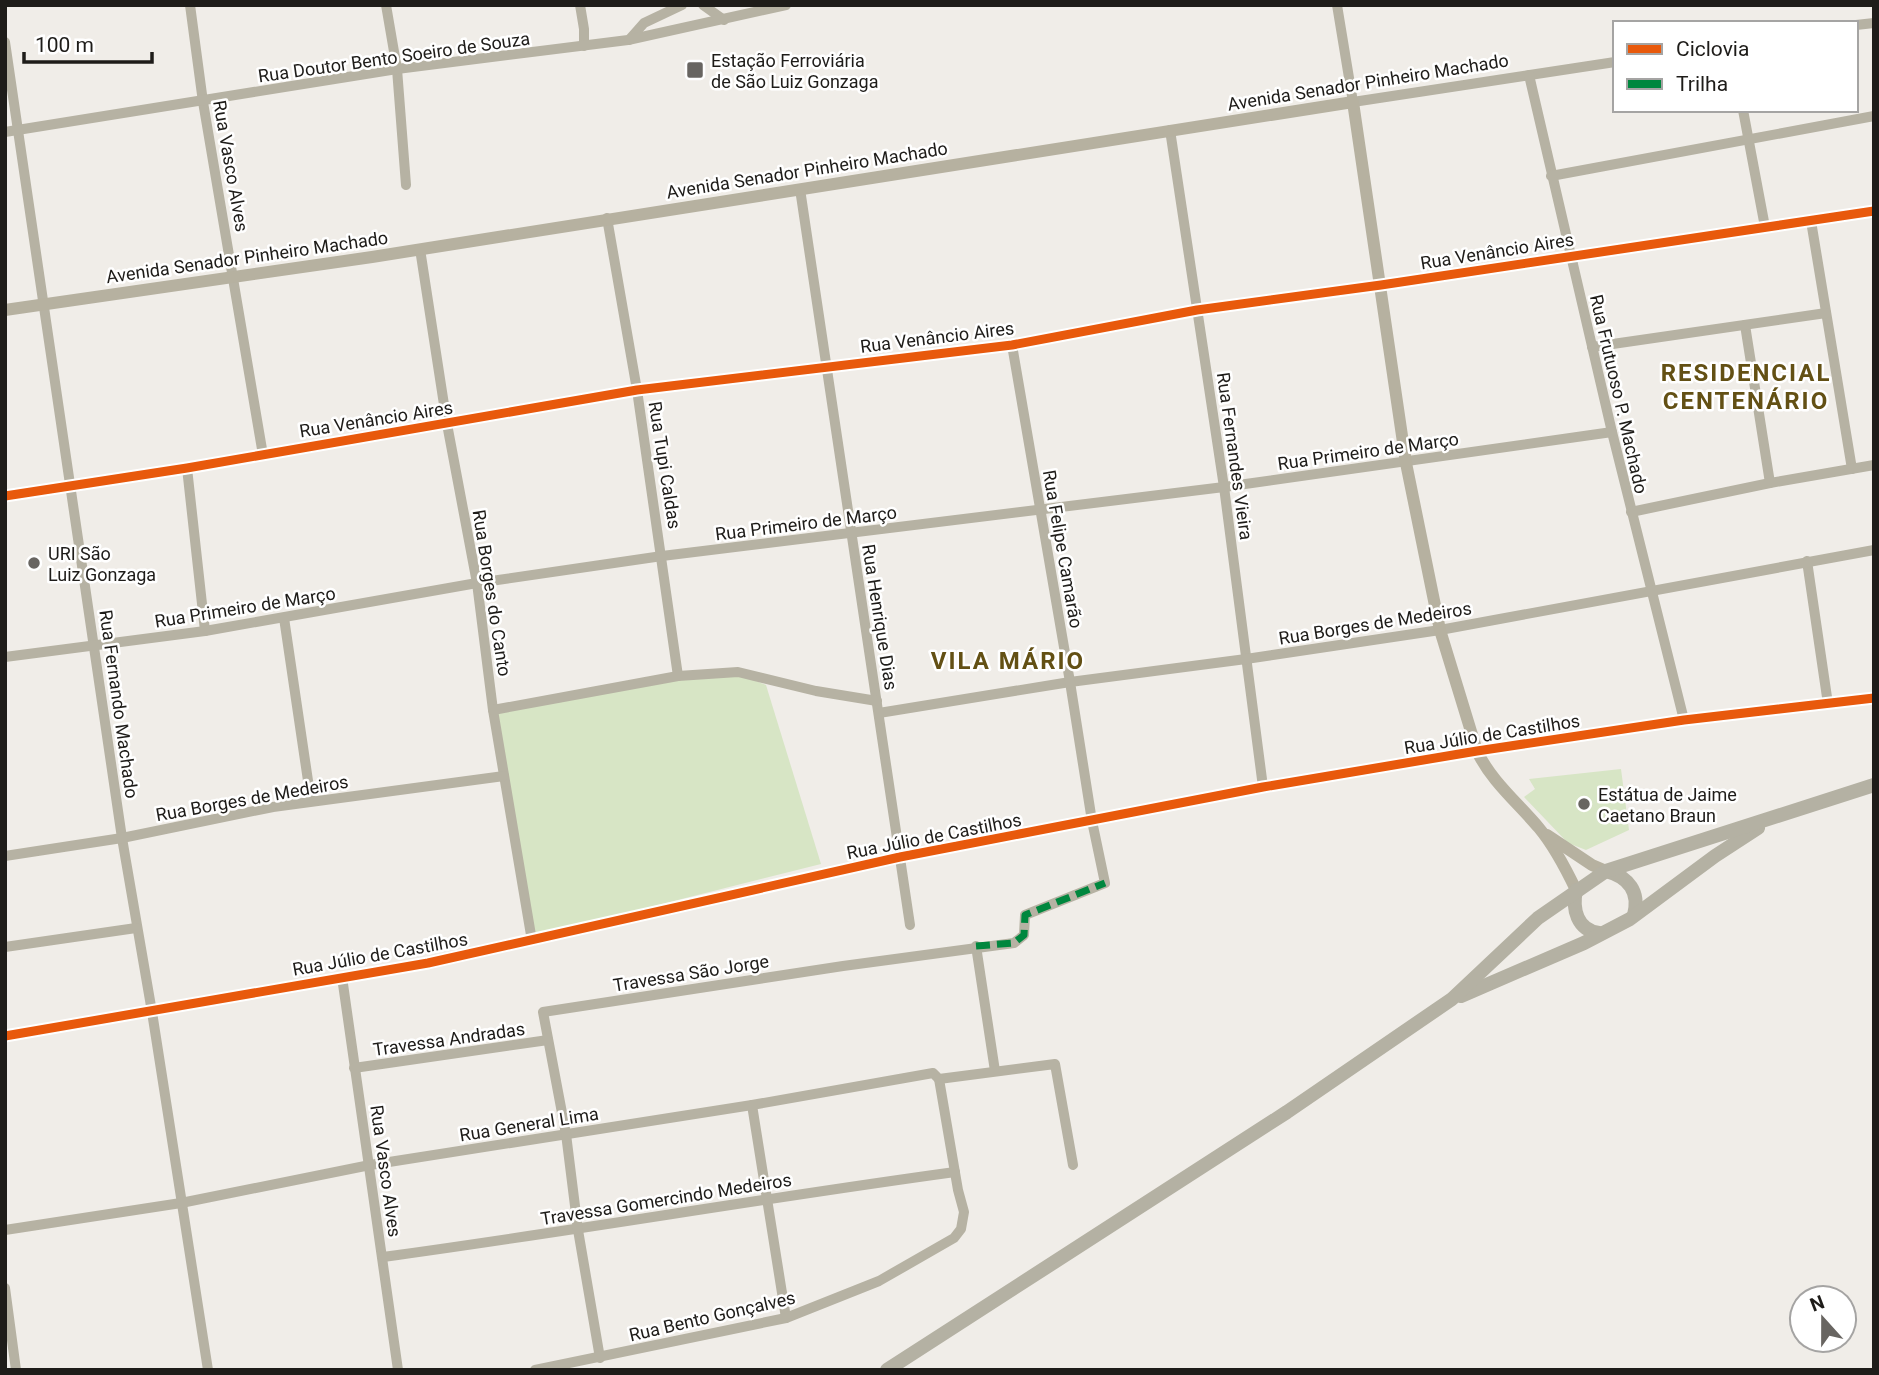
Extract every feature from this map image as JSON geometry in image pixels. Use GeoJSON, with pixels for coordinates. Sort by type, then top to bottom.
{"type":"FeatureCollection","features":[{"type":"Feature","properties":{"kind":"highway"},"geometry":{"type":"LineString","coordinates":[[887,1370],[1254,1134],[1452,999],[1538,918],[1606,871],[1874,785]]}},
{"type":"Feature","properties":{"kind":"highway"},"geometry":{"type":"LineString","coordinates":[[1452,999],[1584,943],[1634,915],[1715,856],[1774,818]]}},
{"type":"Feature","properties":{"kind":"highway"},"geometry":{"type":"LineString","coordinates":[[1606,871],[1618,874],[1632,887],[1636,896],[1634,915]]}},
{"type":"Feature","properties":{"kind":"highway"},"geometry":{"type":"LineString","coordinates":[[1576,890],[1574,911],[1578,919],[1584,927],[1599,933]]}},
{"type":"Feature","properties":{"kind":"main road","name":"Avenida Senador Pinheiro Machado"},"geometry":{"type":"LineString","coordinates":[[5,310],[420,249],[1353,102]]}},
{"type":"Feature","properties":{"kind":"main road"},"geometry":{"type":"LineString","coordinates":[[1353,102],[1406,463],[1440,629],[1477,751],[1485,767],[1541,831],[1576,890]]}},
{"type":"Feature","properties":{"kind":"main road"},"geometry":{"type":"LineString","coordinates":[[1541,831],[1592,865],[1606,871]]}},
{"type":"Feature","properties":{"kind":"street","name":"Rua Vasco Alves"},"geometry":{"type":"LineString","coordinates":[[190,5],[203,102],[263,456]]}},
{"type":"Feature","properties":{"kind":"street"},"geometry":{"type":"LineString","coordinates":[[386,5],[397,69],[406,185]]}},
{"type":"Feature","properties":{"kind":"street"},"geometry":{"type":"LineString","coordinates":[[580,5],[584,46]]}},
{"type":"Feature","properties":{"kind":"street"},"geometry":{"type":"LineString","coordinates":[[628,40],[644,23],[682,5]]}},
{"type":"Feature","properties":{"kind":"street"},"geometry":{"type":"LineString","coordinates":[[703,5],[724,20]]}},
{"type":"Feature","properties":{"kind":"street","name":"Rua Doutor Bento Soeiro de Souza"},"geometry":{"type":"LineString","coordinates":[[5,132],[397,69],[628,40],[786,5]]}},
{"type":"Feature","properties":{"kind":"street"},"geometry":{"type":"LineString","coordinates":[[1337,5],[1353,102]]}},
{"type":"Feature","properties":{"kind":"street","name":"Rua Fernando Machado"},"geometry":{"type":"LineString","coordinates":[[5,42],[122,838],[208,1370]]}},
{"type":"Feature","properties":{"kind":"street","name":"Avenida Senador Pinheiro Machado"},"geometry":{"type":"LineString","coordinates":[[1353,102],[1613,62]]}},
{"type":"Feature","properties":{"kind":"street","name":"Rua Frutuoso P. Machado"},"geometry":{"type":"LineString","coordinates":[[1529,75],[1631,512],[1684,720]]}},
{"type":"Feature","properties":{"kind":"street"},"geometry":{"type":"LineString","coordinates":[[1743,112],[1765,227]]}},
{"type":"Feature","properties":{"kind":"street"},"geometry":{"type":"LineString","coordinates":[[1551,176],[1874,116]]}},
{"type":"Feature","properties":{"kind":"street","name":"Rua Fernandes Vieira"},"geometry":{"type":"LineString","coordinates":[[1170,130],[1224,486],[1263,787]]}},
{"type":"Feature","properties":{"kind":"street","name":"Rua Henrique Dias"},"geometry":{"type":"LineString","coordinates":[[800,189],[910,925]]}},
{"type":"Feature","properties":{"kind":"street","name":"Rua Venâncio Aires"},"geometry":{"type":"LineString","coordinates":[[5,496],[263,456],[637,390],[827,365],[1012,345],[1197,310],[1874,211]]}},
{"type":"Feature","properties":{"kind":"street","name":"Rua Tupi Caldas"},"geometry":{"type":"LineString","coordinates":[[607,218],[637,390],[678,676]]}},
{"type":"Feature","properties":{"kind":"street"},"geometry":{"type":"LineString","coordinates":[[1811,221],[1852,469]]}},
{"type":"Feature","properties":{"kind":"street","name":"Rua Borges do Canto"},"geometry":{"type":"LineString","coordinates":[[420,249],[447,424],[477,583],[494,710],[531,941]]}},
{"type":"Feature","properties":{"kind":"street"},"geometry":{"type":"LineString","coordinates":[[1592,347],[1826,313]]}},
{"type":"Feature","properties":{"kind":"street"},"geometry":{"type":"LineString","coordinates":[[1745,325],[1770,484]]}},
{"type":"Feature","properties":{"kind":"street","name":"Rua Felipe Camarão"},"geometry":{"type":"LineString","coordinates":[[1012,345],[1092,821],[1105,883]]}},
{"type":"Feature","properties":{"kind":"street","name":"Rua Primeiro de Março"},"geometry":{"type":"LineString","coordinates":[[5,657],[205,631],[477,583],[662,556],[1040,511],[1406,463],[1612,432]]}},
{"type":"Feature","properties":{"kind":"street"},"geometry":{"type":"LineString","coordinates":[[1631,512],[1874,465]]}},
{"type":"Feature","properties":{"kind":"street"},"geometry":{"type":"LineString","coordinates":[[187,468],[205,631]]}},
{"type":"Feature","properties":{"kind":"street","name":"Rua Borges de Medeiros"},"geometry":{"type":"LineString","coordinates":[[879,713],[1070,682],[1246,659],[1440,629],[1874,550]]}},
{"type":"Feature","properties":{"kind":"street"},"geometry":{"type":"LineString","coordinates":[[1807,561],[1829,704]]}},
{"type":"Feature","properties":{"kind":"street"},"geometry":{"type":"LineString","coordinates":[[284,618],[311,801]]}},
{"type":"Feature","properties":{"kind":"street"},"geometry":{"type":"LineString","coordinates":[[494,710],[678,676],[738,672],[816,691],[877,701]]}},
{"type":"Feature","properties":{"kind":"street","name":"Rua Júlio de Castilhos"},"geometry":{"type":"LineString","coordinates":[[5,1036],[428,963],[900,857],[1263,787],[1684,720],[1874,698]]}},
{"type":"Feature","properties":{"kind":"street","name":"Rua Borges de Medeiros"},"geometry":{"type":"LineString","coordinates":[[5,856],[122,838],[273,807],[504,776]]}},
{"type":"Feature","properties":{"kind":"street","name":"Travessa São Jorge"},"geometry":{"type":"LineString","coordinates":[[548,1040],[543,1012],[976,946],[1014,943],[1024,935],[1025,915],[1105,883]]}},
{"type":"Feature","properties":{"kind":"street"},"geometry":{"type":"LineString","coordinates":[[5,947],[136,928]]}},
{"type":"Feature","properties":{"kind":"street"},"geometry":{"type":"LineString","coordinates":[[976,946],[995,1071]]}},
{"type":"Feature","properties":{"kind":"street","name":"Rua Vasco Alves"},"geometry":{"type":"LineString","coordinates":[[342,977],[398,1370]]}},
{"type":"Feature","properties":{"kind":"street"},"geometry":{"type":"LineString","coordinates":[[548,1040],[566,1134],[578,1230],[600,1358]]}},
{"type":"Feature","properties":{"kind":"street","name":"Travessa Andradas"},"geometry":{"type":"LineString","coordinates":[[354,1068],[548,1040]]}},
{"type":"Feature","properties":{"kind":"street","name":"Rua General Lima"},"geometry":{"type":"LineString","coordinates":[[5,1230],[181,1203],[370,1165],[752,1105],[933,1073],[939,1079],[1055,1064],[1073,1165]]}},
{"type":"Feature","properties":{"kind":"street"},"geometry":{"type":"LineString","coordinates":[[939,1079],[955,1172]]}},
{"type":"Feature","properties":{"kind":"street"},"geometry":{"type":"LineString","coordinates":[[752,1105],[786,1318]]}},
{"type":"Feature","properties":{"kind":"street","name":"Travessa Gomercindo Medeiros"},"geometry":{"type":"LineString","coordinates":[[383,1257],[578,1230],[768,1197],[955,1172]]}},
{"type":"Feature","properties":{"kind":"street","name":"Rua Bento Gonçalves"},"geometry":{"type":"LineString","coordinates":[[535,1370],[786,1318],[879,1282],[954,1237],[961,1229],[964,1213],[955,1172]]}},
{"type":"Feature","properties":{"kind":"street"},"geometry":{"type":"LineString","coordinates":[[5,1288],[16,1370]]}},
{"type":"Feature","properties":{"kind":"green space"},"geometry":{"type":"Polygon","coordinates":[[[739,674],[766,685],[821,864],[535,936],[496,712],[680,678],[739,674]]]}},
{"type":"Feature","properties":{"kind":"green space"},"geometry":{"type":"Polygon","coordinates":[[[1621,769],[1629,830],[1586,850],[1568,843],[1524,797],[1535,789],[1529,779],[1621,769]]]}},
{"type":"Feature","properties":{"kind":"marked path"},"geometry":{"type":"LineString","coordinates":[[976,946],[1014,943],[1024,935],[1025,915],[1105,883]]}},
{"type":"Feature","properties":{"kind":"cycle path"},"geometry":{"type":"LineString","coordinates":[[5,496],[187,468],[637,390],[1012,345],[1197,310],[1874,211]]}},
{"type":"Feature","properties":{"kind":"cycle path"},"geometry":{"type":"LineString","coordinates":[[5,1036],[428,963],[900,857],[1263,787],[1684,720],[1874,698]]}},
{"type":"Feature","properties":{"kind":"place","name":"Estação Ferroviária de São Luiz Gonzaga"},"geometry":{"type":"Point","coordinates":[695,70]}},
{"type":"Feature","properties":{"kind":"place","name":"URI São Luiz Gonzaga"},"geometry":{"type":"Point","coordinates":[34,563]}},
{"type":"Feature","properties":{"kind":"place","name":"Estátua de Jaime Caetano Braun"},"geometry":{"type":"Point","coordinates":[1584,804]}},
{"type":"Feature","properties":{"kind":"district","name":"RESIDENCIAL CENTENÁRIO"},"geometry":{"type":"Point","coordinates":[1746,387]}},
{"type":"Feature","properties":{"kind":"district","name":"VILA MÁRIO"},"geometry":{"type":"Point","coordinates":[1008,661]}}]}
